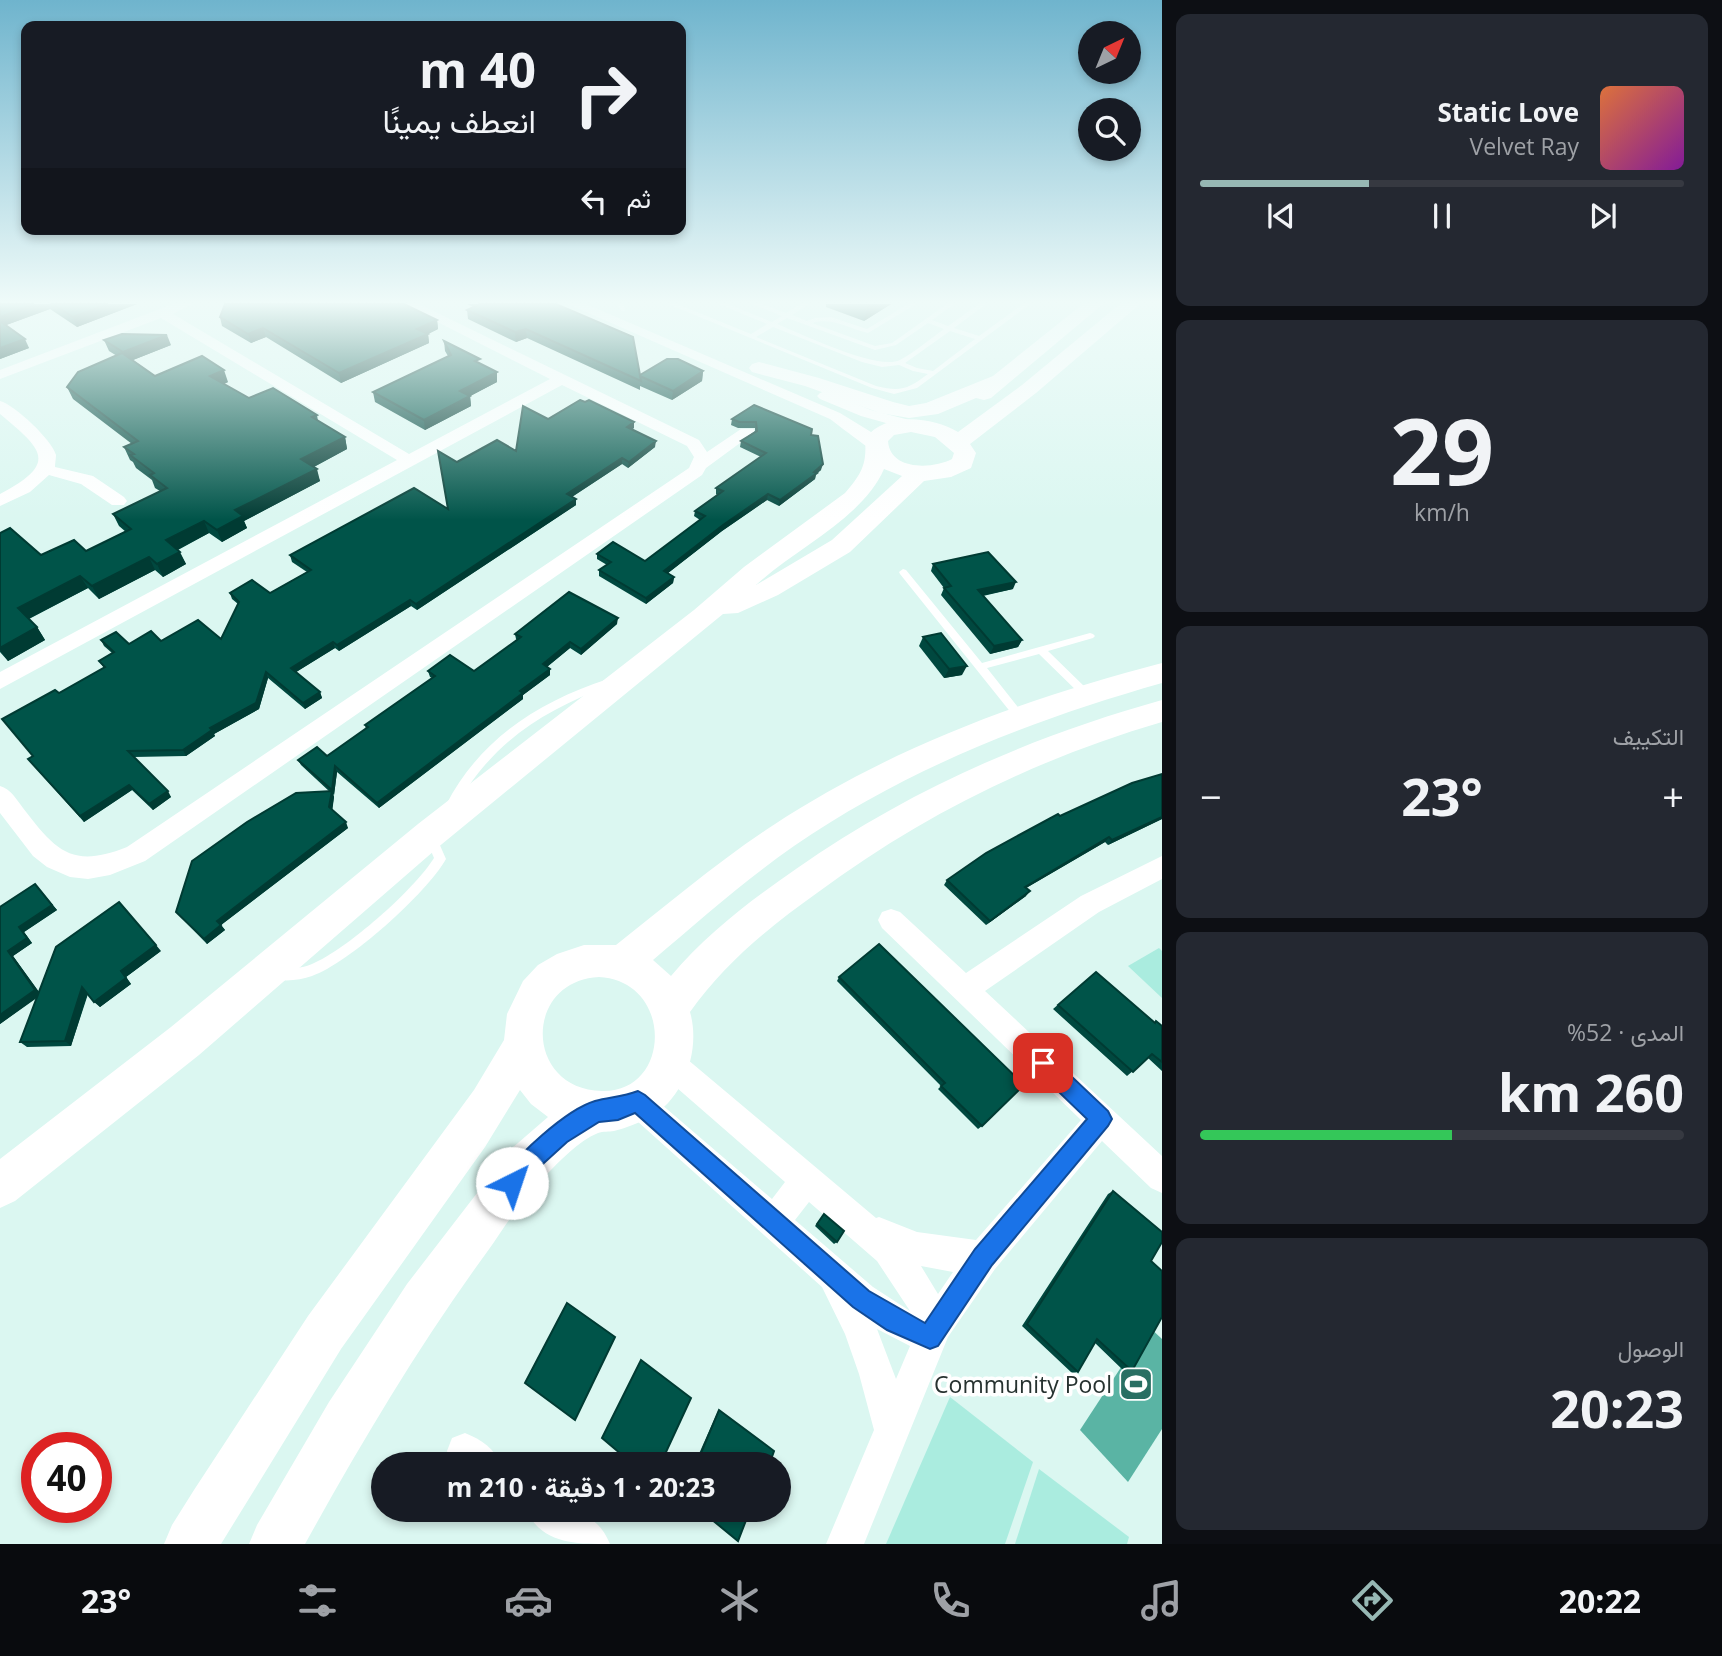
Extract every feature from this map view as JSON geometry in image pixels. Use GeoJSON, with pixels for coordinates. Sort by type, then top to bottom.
{"type":"FeatureCollection","features":[{"type":"Feature","properties":{"kind":"street"},"geometry":{"type":"LineString","coordinates":[[268,376],[408,460]]}},
{"type":"Feature","properties":{"kind":"street"},"geometry":{"type":"LineString","coordinates":[[555,376],[693,443],[702,457],[701,464]]}},
{"type":"Feature","properties":{"kind":"street"},"geometry":{"type":"LineString","coordinates":[[742,376],[835,416],[865,435],[877,451],[902,470],[918,474],[938,474],[954,471],[964,463],[965,453],[959,442],[919,426],[866,413],[779,376]]}},
{"type":"Feature","properties":{"kind":"street"},"geometry":{"type":"LineString","coordinates":[[790,376],[888,408],[909,412],[930,409],[999,381]]}},
{"type":"Feature","properties":{"kind":"street"},"geometry":{"type":"LineString","coordinates":[[0,1186],[185,1041],[436,829],[704,616],[753,573],[853,498],[873,473],[877,451],[876,437],[884,430],[919,426],[960,413],[1005,376]]}},
{"type":"Feature","properties":{"kind":"street"},"geometry":{"type":"LineString","coordinates":[[959,442],[1045,376]]}},
{"type":"Feature","properties":{"kind":"street"},"geometry":{"type":"LineString","coordinates":[[0,681],[561,379]]}},
{"type":"Feature","properties":{"kind":"street"},"geometry":{"type":"LineString","coordinates":[[0,406],[48,449],[49,459],[45,469],[28,485],[0,501]]}},
{"type":"Feature","properties":{"kind":"street"},"geometry":{"type":"LineString","coordinates":[[3,803],[54,862],[73,868],[95,869],[136,854],[696,471],[701,464],[747,432]]}},
{"type":"Feature","properties":{"kind":"street"},"geometry":{"type":"LineString","coordinates":[[45,469],[88,480],[118,500]]}},
{"type":"Feature","properties":{"kind":"street"},"geometry":{"type":"LineString","coordinates":[[704,616],[752,598],[841,546],[918,474]]}},
{"type":"Feature","properties":{"kind":"street"},"geometry":{"type":"LineString","coordinates":[[620,964],[784,836],[863,788],[942,748],[1020,716],[1085,693],[1162,673]]}},
{"type":"Feature","properties":{"kind":"street"},"geometry":{"type":"LineString","coordinates":[[670,1009],[692,977],[717,949],[820,870],[869,837],[956,787],[1042,748],[1162,711]]}},
{"type":"Feature","properties":{"kind":"street"},"geometry":{"type":"LineString","coordinates":[[966,989],[1090,904],[1162,867]]}},
{"type":"Feature","properties":{"kind":"street"},"geometry":{"type":"LineString","coordinates":[[891,920],[1162,1177]]}},
{"type":"Feature","properties":{"kind":"street"},"geometry":{"type":"LineString","coordinates":[[276,1544],[346,1420],[423,1300],[526,1164],[559,1134],[617,1107],[663,1079],[671,1064],[676,1046],[675,1027],[670,1009],[658,989],[641,974],[620,964],[595,961],[570,966],[548,978],[532,997],[522,1020],[522,1046],[528,1066],[539,1084],[565,1103],[617,1107],[774,1222],[872,1307],[895,1321],[933,1331]]}},
{"type":"Feature","properties":{"kind":"street"},"geometry":{"type":"LineString","coordinates":[[191,1544],[285,1390],[373,1263],[481,1120],[522,1046]]}},
{"type":"Feature","properties":{"kind":"street"},"geometry":{"type":"LineString","coordinates":[[671,1064],[888,1250],[915,1285],[933,1331]]}},
{"type":"Feature","properties":{"kind":"street"},"geometry":{"type":"LineString","coordinates":[[845,1544],[933,1331],[984,1257],[1101,1119]]}},
{"type":"Feature","properties":{"kind":"street"},"geometry":{"type":"LineString","coordinates":[[774,1222],[807,1179]]}},
{"type":"Feature","properties":{"kind":"street"},"geometry":{"type":"LineString","coordinates":[[858,1222],[898,1244],[941,1256],[984,1257]]}},
{"type":"Feature","properties":{"kind":"street"},"geometry":{"type":"LineString","coordinates":[[832,1275],[859,1324],[879,1374],[892,1430]]}},
{"type":"Feature","properties":{"kind":"street"},"geometry":{"type":"LineString","coordinates":[[561,1522],[588,1543]]}},
{"type":"Feature","properties":{"kind":"lane"},"geometry":{"type":"LineString","coordinates":[[850,376],[888,391],[912,389],[930,376]]}},
{"type":"Feature","properties":{"kind":"lane"},"geometry":{"type":"LineString","coordinates":[[903,572],[1020,716]]}},
{"type":"Feature","properties":{"kind":"lane"},"geometry":{"type":"LineString","coordinates":[[980,667],[1090,636]]}},
{"type":"Feature","properties":{"kind":"lane"},"geometry":{"type":"LineString","coordinates":[[1041,650],[1085,693]]}},
{"type":"Feature","properties":{"kind":"shaded area"},"geometry":{"type":"Polygon","coordinates":[[[1159,948],[1162,951],[1162,998],[1128,966],[1159,948]]]}},
{"type":"Feature","properties":{"kind":"shaded area","name":"Community Pool"},"geometry":{"type":"Polygon","coordinates":[[[1148,1326],[1162,1339],[1162,1429],[1128,1482],[1080,1430],[1148,1326]]]}},
{"type":"Feature","properties":{"kind":"shaded area"},"geometry":{"type":"Polygon","coordinates":[[[950,1397],[1033,1462],[1005,1544],[886,1544],[950,1397]]]}},
{"type":"Feature","properties":{"kind":"shaded area"},"geometry":{"type":"Polygon","coordinates":[[[1039,1469],[1129,1537],[1127,1544],[1015,1544],[1039,1469]]]}},
{"type":"Feature","properties":{"kind":"building"},"geometry":{"type":"Polygon","coordinates":[[[75,376],[210,376],[249,398],[273,388],[317,415],[312,417],[345,437],[301,459],[317,469],[235,510],[243,516],[217,530],[204,521],[166,540],[180,552],[157,564],[149,557],[92,586],[80,576],[18,608],[37,627],[0,648],[0,533],[10,528],[41,555],[74,540],[86,551],[131,529],[113,514],[167,488],[150,475],[154,473],[130,455],[134,454],[124,447],[138,441],[67,387],[75,376]]]}},
{"type":"Feature","properties":{"kind":"building"},"geometry":{"type":"Polygon","coordinates":[[[407,376],[489,376],[460,391],[470,396],[424,420],[373,392],[407,376]]]}},
{"type":"Feature","properties":{"kind":"building"},"geometry":{"type":"Polygon","coordinates":[[[640,376],[695,376],[673,391],[640,376]]]}},
{"type":"Feature","properties":{"kind":"building"},"geometry":{"type":"Polygon","coordinates":[[[580,400],[589,400],[634,422],[627,427],[656,441],[629,462],[622,458],[567,494],[576,499],[416,604],[410,600],[337,645],[333,642],[291,668],[320,692],[303,703],[266,672],[256,703],[210,728],[212,730],[183,750],[128,751],[168,791],[149,804],[129,785],[80,816],[28,759],[33,756],[2,719],[55,690],[59,693],[105,667],[99,661],[114,652],[101,640],[116,632],[129,644],[151,631],[161,641],[198,620],[221,639],[239,602],[230,593],[252,580],[270,593],[311,570],[290,555],[414,488],[448,509],[438,451],[457,462],[497,440],[516,451],[523,406],[548,419],[580,400]]]}},
{"type":"Feature","properties":{"kind":"building"},"geometry":{"type":"Polygon","coordinates":[[[754,405],[812,429],[811,435],[818,436],[823,464],[814,472],[817,473],[780,500],[768,494],[723,525],[664,571],[674,577],[646,598],[599,570],[611,562],[597,554],[613,542],[645,561],[705,516],[695,511],[723,491],[716,488],[766,453],[741,441],[757,431],[756,422],[739,422],[732,419],[754,405]]]}},
{"type":"Feature","properties":{"kind":"building"},"geometry":{"type":"Polygon","coordinates":[[[988,552],[1016,582],[978,590],[1022,640],[994,646],[944,588],[951,586],[933,564],[988,552]]]}},
{"type":"Feature","properties":{"kind":"building"},"geometry":{"type":"Polygon","coordinates":[[[569,592],[618,618],[581,649],[570,642],[543,664],[550,669],[520,691],[523,693],[377,803],[335,766],[332,790],[298,760],[317,747],[327,756],[368,727],[365,725],[435,676],[428,671],[450,655],[474,671],[521,637],[515,634],[569,592]]]}},
{"type":"Feature","properties":{"kind":"building"},"geometry":{"type":"Polygon","coordinates":[[[941,633],[967,666],[949,669],[923,637],[941,633]]]}},
{"type":"Feature","properties":{"kind":"building"},"geometry":{"type":"Polygon","coordinates":[[[1162,774],[1162,817],[1112,840],[1109,837],[1025,887],[1030,891],[990,921],[947,880],[986,853],[1058,814],[1060,816],[1132,783],[1162,774]]]}},
{"type":"Feature","properties":{"kind":"building"},"geometry":{"type":"Polygon","coordinates":[[[332,791],[329,807],[346,822],[217,921],[221,925],[204,939],[176,912],[192,861],[247,822],[296,793],[332,791]]]}},
{"type":"Feature","properties":{"kind":"building"},"geometry":{"type":"Polygon","coordinates":[[[35,884],[52,905],[19,927],[27,938],[8,951],[35,990],[0,1015],[0,907],[35,884]]]}},
{"type":"Feature","properties":{"kind":"building"},"geometry":{"type":"Polygon","coordinates":[[[119,902],[156,945],[121,971],[126,978],[94,1002],[82,987],[65,1041],[20,1042],[56,947],[119,902]]]}},
{"type":"Feature","properties":{"kind":"building"},"geometry":{"type":"Polygon","coordinates":[[[879,944],[1024,1085],[982,1126],[941,1086],[945,1083],[839,977],[879,944]]]}},
{"type":"Feature","properties":{"kind":"building"},"geometry":{"type":"Polygon","coordinates":[[[1096,972],[1155,1023],[1156,1021],[1162,1026],[1162,1062],[1152,1054],[1133,1072],[1058,1005],[1096,972]]]}},
{"type":"Feature","properties":{"kind":"building"},"geometry":{"type":"Polygon","coordinates":[[[1113,1191],[1162,1232],[1162,1242],[1151,1261],[1162,1271],[1162,1317],[1132,1371],[1097,1339],[1078,1372],[1027,1324],[1113,1191]]]}},
{"type":"Feature","properties":{"kind":"building"},"geometry":{"type":"Polygon","coordinates":[[[824,1214],[844,1231],[837,1242],[817,1224],[824,1214]]]}},
{"type":"Feature","properties":{"kind":"building"},"geometry":{"type":"Polygon","coordinates":[[[567,1303],[615,1337],[575,1420],[525,1383],[567,1303]]]}},
{"type":"Feature","properties":{"kind":"building"},"geometry":{"type":"Polygon","coordinates":[[[641,1360],[691,1398],[666,1452],[619,1452],[602,1438],[641,1360]]]}},
{"type":"Feature","properties":{"kind":"building"},"geometry":{"type":"Polygon","coordinates":[[[719,1410],[774,1451],[774,1452],[701,1452],[719,1410]]]}},
{"type":"Feature","properties":{"kind":"building"},"geometry":{"type":"Polygon","coordinates":[[[715,1522],[745,1522],[738,1541],[715,1522]]]}},
{"type":"Feature","properties":{"kind":"place","name":"Community Pool"},"geometry":{"type":"Point","coordinates":[1136,1384]}},
{"type":"Feature","properties":{"kind":"route"},"geometry":{"type":"LineString","coordinates":[[512,1183],[526,1164],[559,1134],[596,1111],[618,1109],[638,1102],[861,1299],[895,1321],[930,1337],[984,1257],[1101,1119],[1043,1063]]}}]}
